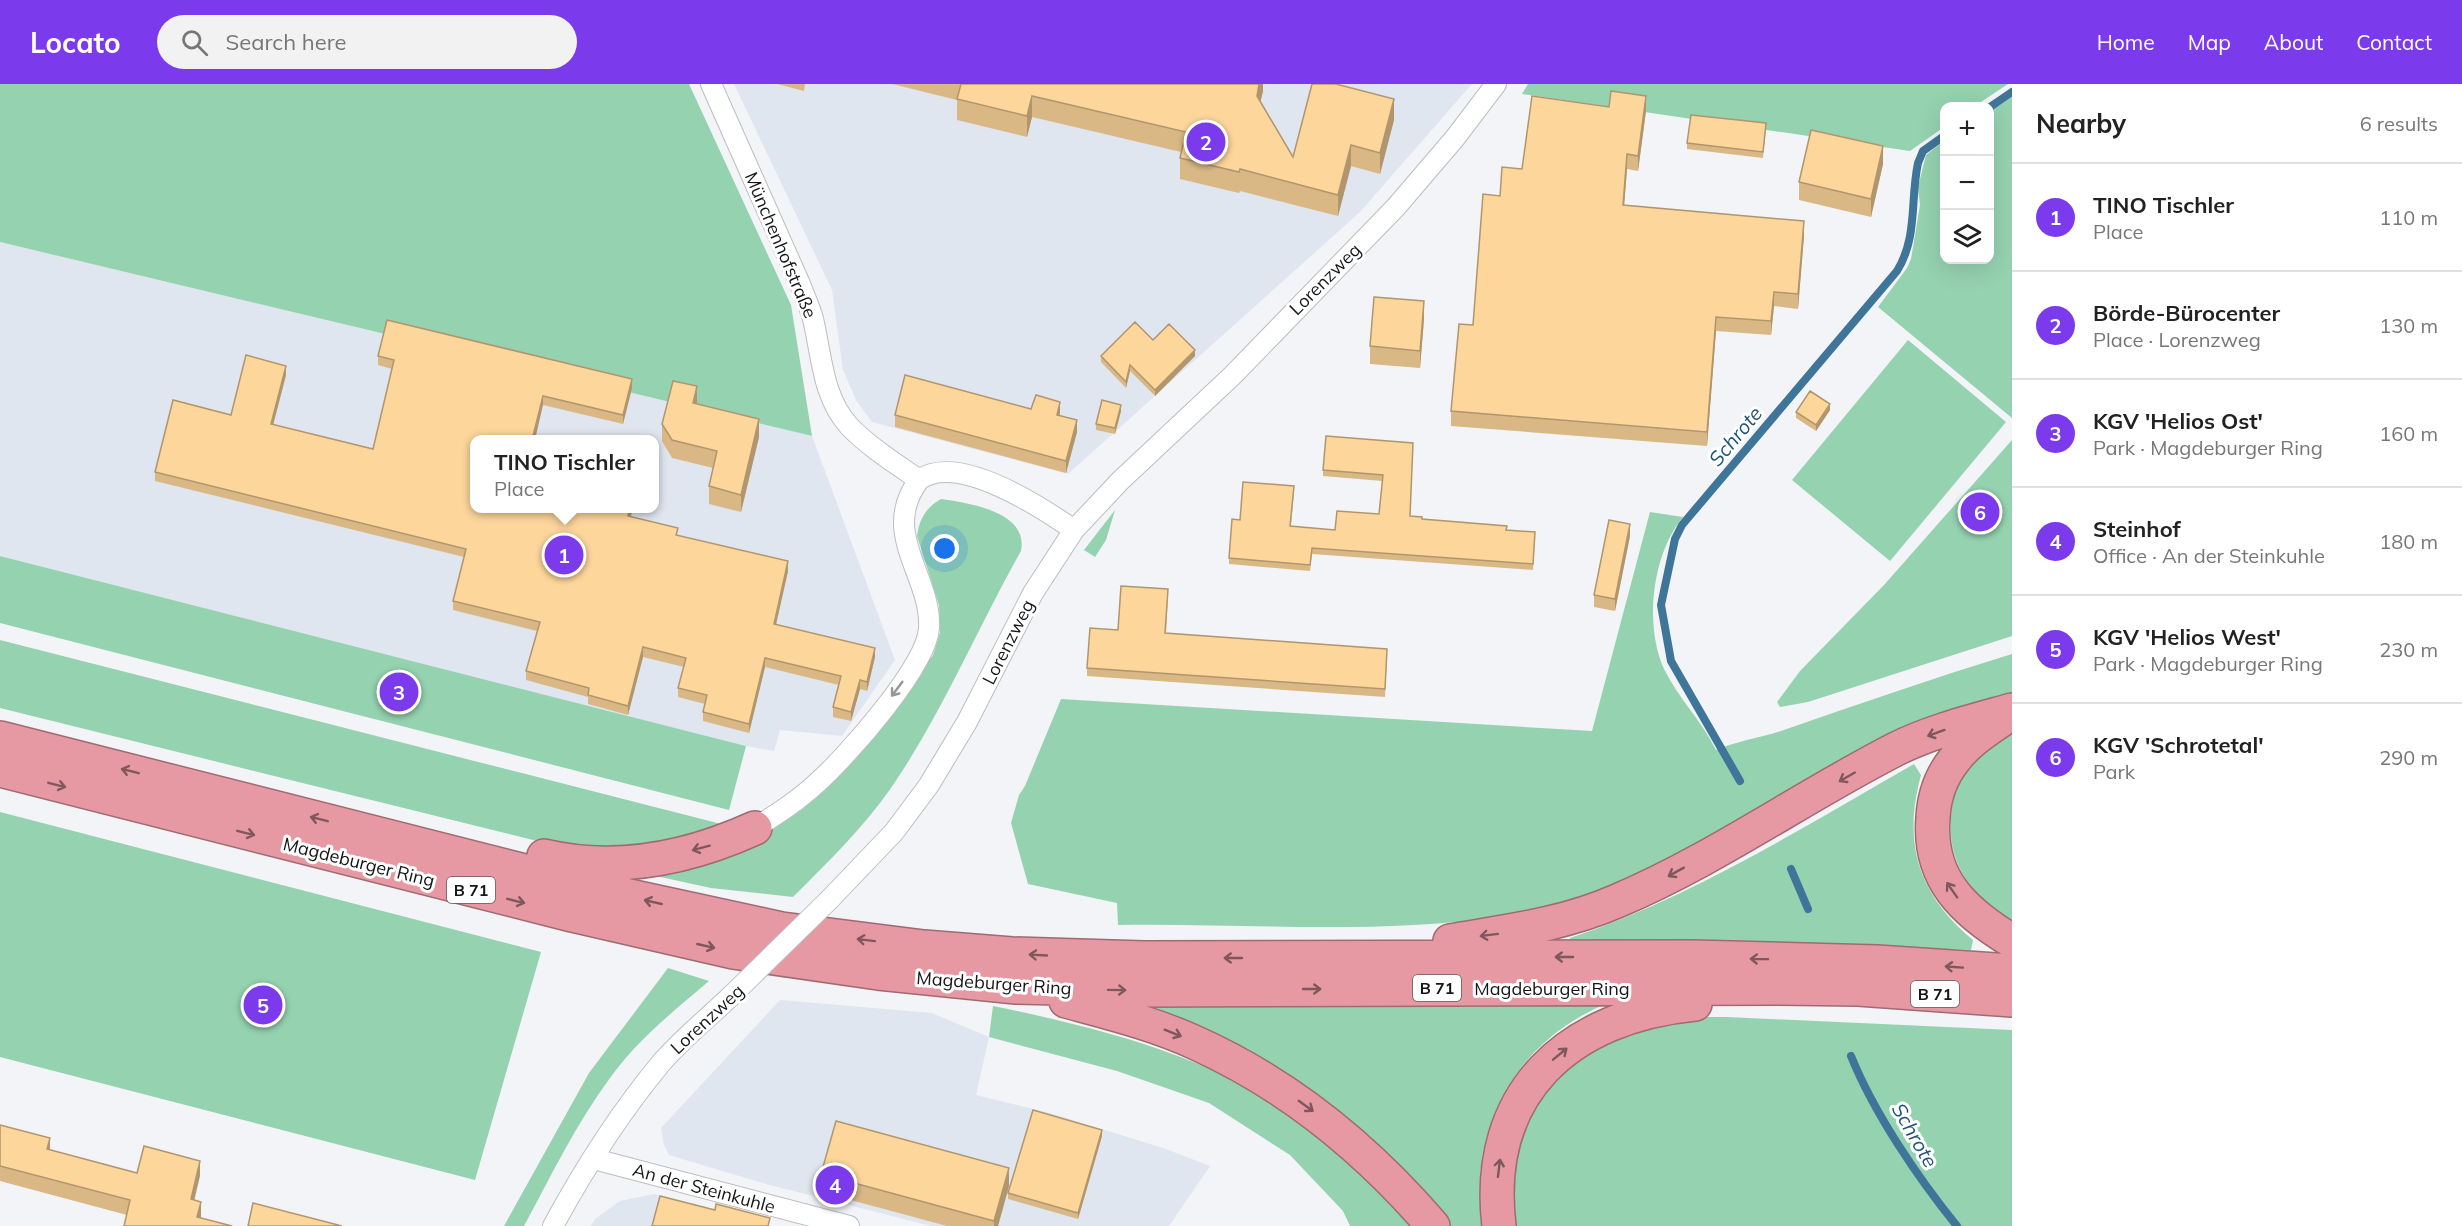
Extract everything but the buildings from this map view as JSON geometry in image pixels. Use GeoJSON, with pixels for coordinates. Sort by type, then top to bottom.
{"type":"FeatureCollection","features":[{"type":"Feature","properties":{"kind":"highway"},"geometry":{"type":"LineString","coordinates":[[2012,711],[1975,738],[1954,759],[1940,783],[1932,826],[1935,856],[1944,879],[1952,891],[1973,914],[2012,941]]}},
{"type":"Feature","properties":{"kind":"highway"},"geometry":{"type":"LineString","coordinates":[[1354,957],[1547,925],[1603,907],[1661,880],[1898,748],[1969,722],[2012,711]]}},
{"type":"Feature","properties":{"kind":"highway","name":"Magdeburger Ring"},"geometry":{"type":"LineString","coordinates":[[0,738],[674,907],[765,926],[935,948],[1085,957],[1692,957],[1877,962],[2012,971]]}},
{"type":"Feature","properties":{"kind":"highway","name":"Magdeburger Ring"},"geometry":{"type":"LineString","coordinates":[[0,770],[549,910],[733,952],[878,974],[1016,987],[1141,990],[1679,987],[1858,989],[2012,1000]]}},
{"type":"Feature","properties":{"kind":"highway"},"geometry":{"type":"LineString","coordinates":[[376,834],[408,823],[558,860],[612,864],[658,859],[683,853],[732,838],[755,828]]}},
{"type":"Feature","properties":{"kind":"highway"},"geometry":{"type":"LineString","coordinates":[[1016,987],[1164,1030],[1195,1042],[1257,1074],[1308,1107],[1355,1145],[1433,1226]]}},
{"type":"Feature","properties":{"kind":"highway"},"geometry":{"type":"LineString","coordinates":[[1500,1226],[1497,1205],[1498,1168],[1510,1119],[1540,1073],[1574,1043],[1624,1018],[1659,1008],[1858,989]]}},
{"type":"Feature","properties":{"kind":"street","name":"Münchenhofstraße"},"geometry":{"type":"LineString","coordinates":[[711,84],[812,315],[825,379],[838,411],[849,426],[864,440],[919,480]]}},
{"type":"Feature","properties":{"kind":"street","name":"Lorenzweg"},"geometry":{"type":"LineString","coordinates":[[553,1226],[631,1101],[664,1060],[830,899],[894,832],[929,785],[967,722],[1034,593],[1074,530],[1120,481],[1233,375],[1396,207],[1455,138],[1496,84]]}},
{"type":"Feature","properties":{"kind":"street"},"geometry":{"type":"LineString","coordinates":[[755,828],[798,799],[837,764],[903,681],[916,663],[927,640],[929,622],[927,604],[909,555],[904,530],[910,495],[919,480],[937,472],[958,474],[996,484],[1017,494],[1074,530]]}},
{"type":"Feature","properties":{"kind":"street","name":"An der Steinkuhle"},"geometry":{"type":"LineString","coordinates":[[594,1159],[849,1226]]}},
{"type":"Feature","properties":{"kind":"shaded area"},"geometry":{"type":"Polygon","coordinates":[[[734,84],[1472,84],[1360,212],[1068,474],[872,422],[856,400],[843,370],[832,290],[734,84]]]}},
{"type":"Feature","properties":{"kind":"shaded area"},"geometry":{"type":"Polygon","coordinates":[[[0,242],[812,436],[895,660],[842,736],[780,730],[774,751],[746,746],[0,556],[0,242]]]}},
{"type":"Feature","properties":{"kind":"shaded area"},"geometry":{"type":"Polygon","coordinates":[[[780,1000],[932,1013],[989,1037],[976,1095],[1050,1113],[1166,1149],[1210,1166],[1169,1226],[931,1226],[766,1184],[669,1155],[664,1145],[661,1128],[780,1000]]]}},
{"type":"Feature","properties":{"kind":"shaded area"},"geometry":{"type":"Polygon","coordinates":[[[654,1194],[769,1226],[591,1226],[595,1219],[620,1201],[654,1194]]]}},
{"type":"Feature","properties":{"kind":"green space"},"geometry":{"type":"Polygon","coordinates":[[[0,84],[689,84],[791,305],[812,436],[0,242],[0,84]]]}},
{"type":"Feature","properties":{"kind":"green space"},"geometry":{"type":"Polygon","coordinates":[[[1528,84],[2008,84],[1981,102],[1940,102],[1940,130],[1910,151],[1522,94],[1528,84]]]}},
{"type":"Feature","properties":{"kind":"green space"},"geometry":{"type":"Polygon","coordinates":[[[2012,97],[2012,418],[1878,307],[1907,268],[1911,259],[1920,205],[1918,187],[1926,155],[1940,144],[1940,264],[1994,264],[1994,108],[2012,97]]]}},
{"type":"Feature","properties":{"kind":"green space"},"geometry":{"type":"Polygon","coordinates":[[[1908,340],[2006,422],[1890,561],[1792,480],[1908,340]]]}},
{"type":"Feature","properties":{"kind":"green space"},"geometry":{"type":"Polygon","coordinates":[[[2012,440],[2012,636],[1808,702],[1780,707],[1777,702],[1800,671],[1884,585],[2012,440]]]}},
{"type":"Feature","properties":{"kind":"green space"},"geometry":{"type":"Polygon","coordinates":[[[941,499],[980,507],[1006,518],[1016,527],[1021,537],[1021,551],[927,731],[891,788],[869,817],[793,897],[711,888],[642,873],[766,833],[803,809],[841,773],[882,724],[933,655],[940,633],[939,605],[917,536],[924,514],[941,499]]]}},
{"type":"Feature","properties":{"kind":"green space"},"geometry":{"type":"Polygon","coordinates":[[[1115,510],[1106,540],[1095,557],[1084,550],[1115,510]]]}},
{"type":"Feature","properties":{"kind":"green space"},"geometry":{"type":"Polygon","coordinates":[[[1650,512],[1683,517],[1672,532],[1658,570],[1654,590],[1654,632],[1664,669],[1716,750],[1781,731],[2012,654],[2012,693],[1987,700],[1612,886],[1556,904],[1498,917],[1403,926],[1356,927],[1118,925],[1117,903],[1028,884],[1011,823],[1019,795],[1025,786],[1061,699],[1592,731],[1650,512]]]}},
{"type":"Feature","properties":{"kind":"green space"},"geometry":{"type":"Polygon","coordinates":[[[0,556],[746,746],[729,810],[0,623],[0,556]]]}},
{"type":"Feature","properties":{"kind":"green space"},"geometry":{"type":"Polygon","coordinates":[[[0,640],[733,827],[636,849],[561,847],[0,708],[0,640]]]}},
{"type":"Feature","properties":{"kind":"green space"},"geometry":{"type":"Polygon","coordinates":[[[2012,729],[2012,922],[1981,898],[1960,870],[1954,854],[1951,818],[1960,773],[1971,761],[2012,729]]]}},
{"type":"Feature","properties":{"kind":"green space"},"geometry":{"type":"Polygon","coordinates":[[[1914,764],[1921,775],[1914,824],[1915,846],[1920,867],[1939,905],[1973,940],[1971,950],[1781,943],[1570,943],[1570,938],[1659,903],[1746,860],[1914,764]]]}},
{"type":"Feature","properties":{"kind":"green space"},"geometry":{"type":"Polygon","coordinates":[[[0,812],[541,952],[475,1180],[0,1057],[0,812]]]}},
{"type":"Feature","properties":{"kind":"green space"},"geometry":{"type":"Polygon","coordinates":[[[668,968],[709,981],[644,1039],[610,1078],[575,1132],[524,1226],[504,1226],[589,1073],[668,968]]]}},
{"type":"Feature","properties":{"kind":"green space"},"geometry":{"type":"Polygon","coordinates":[[[1601,1002],[1601,1006],[1570,1023],[1544,1043],[1521,1067],[1503,1095],[1490,1124],[1482,1157],[1480,1191],[1483,1226],[1451,1226],[1429,1202],[1152,1010],[1155,1005],[1601,1002]]]}},
{"type":"Feature","properties":{"kind":"green space"},"geometry":{"type":"Polygon","coordinates":[[[993,1006],[1074,1024],[1154,1047],[1230,1078],[1267,1098],[1318,1131],[1361,1170],[1414,1226],[1350,1226],[1343,1211],[1290,1155],[1209,1103],[1117,1071],[989,1037],[993,1006]]]}},
{"type":"Feature","properties":{"kind":"green space"},"geometry":{"type":"Polygon","coordinates":[[[1688,1017],[2012,1030],[2012,1226],[1515,1226],[1512,1198],[1520,1133],[1545,1088],[1594,1046],[1688,1017]]]}},
{"type":"Feature","properties":{"kind":"waterway","name":"Schrote"},"geometry":{"type":"LineString","coordinates":[[1994,104],[2012,92]]}},
{"type":"Feature","properties":{"kind":"waterway","name":"Schrote"},"geometry":{"type":"LineString","coordinates":[[1740,781],[1671,661],[1661,605],[1675,539],[1682,525],[1897,271],[1904,258],[1911,232],[1918,163],[1923,151],[1940,139]]}},
{"type":"Feature","properties":{"kind":"waterway","name":"Schrote"},"geometry":{"type":"LineString","coordinates":[[1791,869],[1808,909]]}},
{"type":"Feature","properties":{"kind":"waterway","name":"Schrote"},"geometry":{"type":"LineString","coordinates":[[1851,1056],[1884,1122],[1927,1187],[1957,1226]]}},
{"type":"Feature","properties":{"kind":"place","name":"Börde-Bürocenter"},"geometry":{"type":"Point","coordinates":[1206,142]}},
{"type":"Feature","properties":{"kind":"place","name":"KGV 'Schrotetal'"},"geometry":{"type":"Point","coordinates":[1980,512]}},
{"type":"Feature","properties":{"kind":"place","name":"TINO Tischler"},"geometry":{"type":"Point","coordinates":[564,555]}},
{"type":"Feature","properties":{"kind":"place","name":"KGV 'Helios Ost'"},"geometry":{"type":"Point","coordinates":[399,692]}},
{"type":"Feature","properties":{"kind":"place","name":"KGV 'Helios West'"},"geometry":{"type":"Point","coordinates":[263,1005]}},
{"type":"Feature","properties":{"kind":"place","name":"Steinhof"},"geometry":{"type":"Point","coordinates":[835,1185]}}]}
